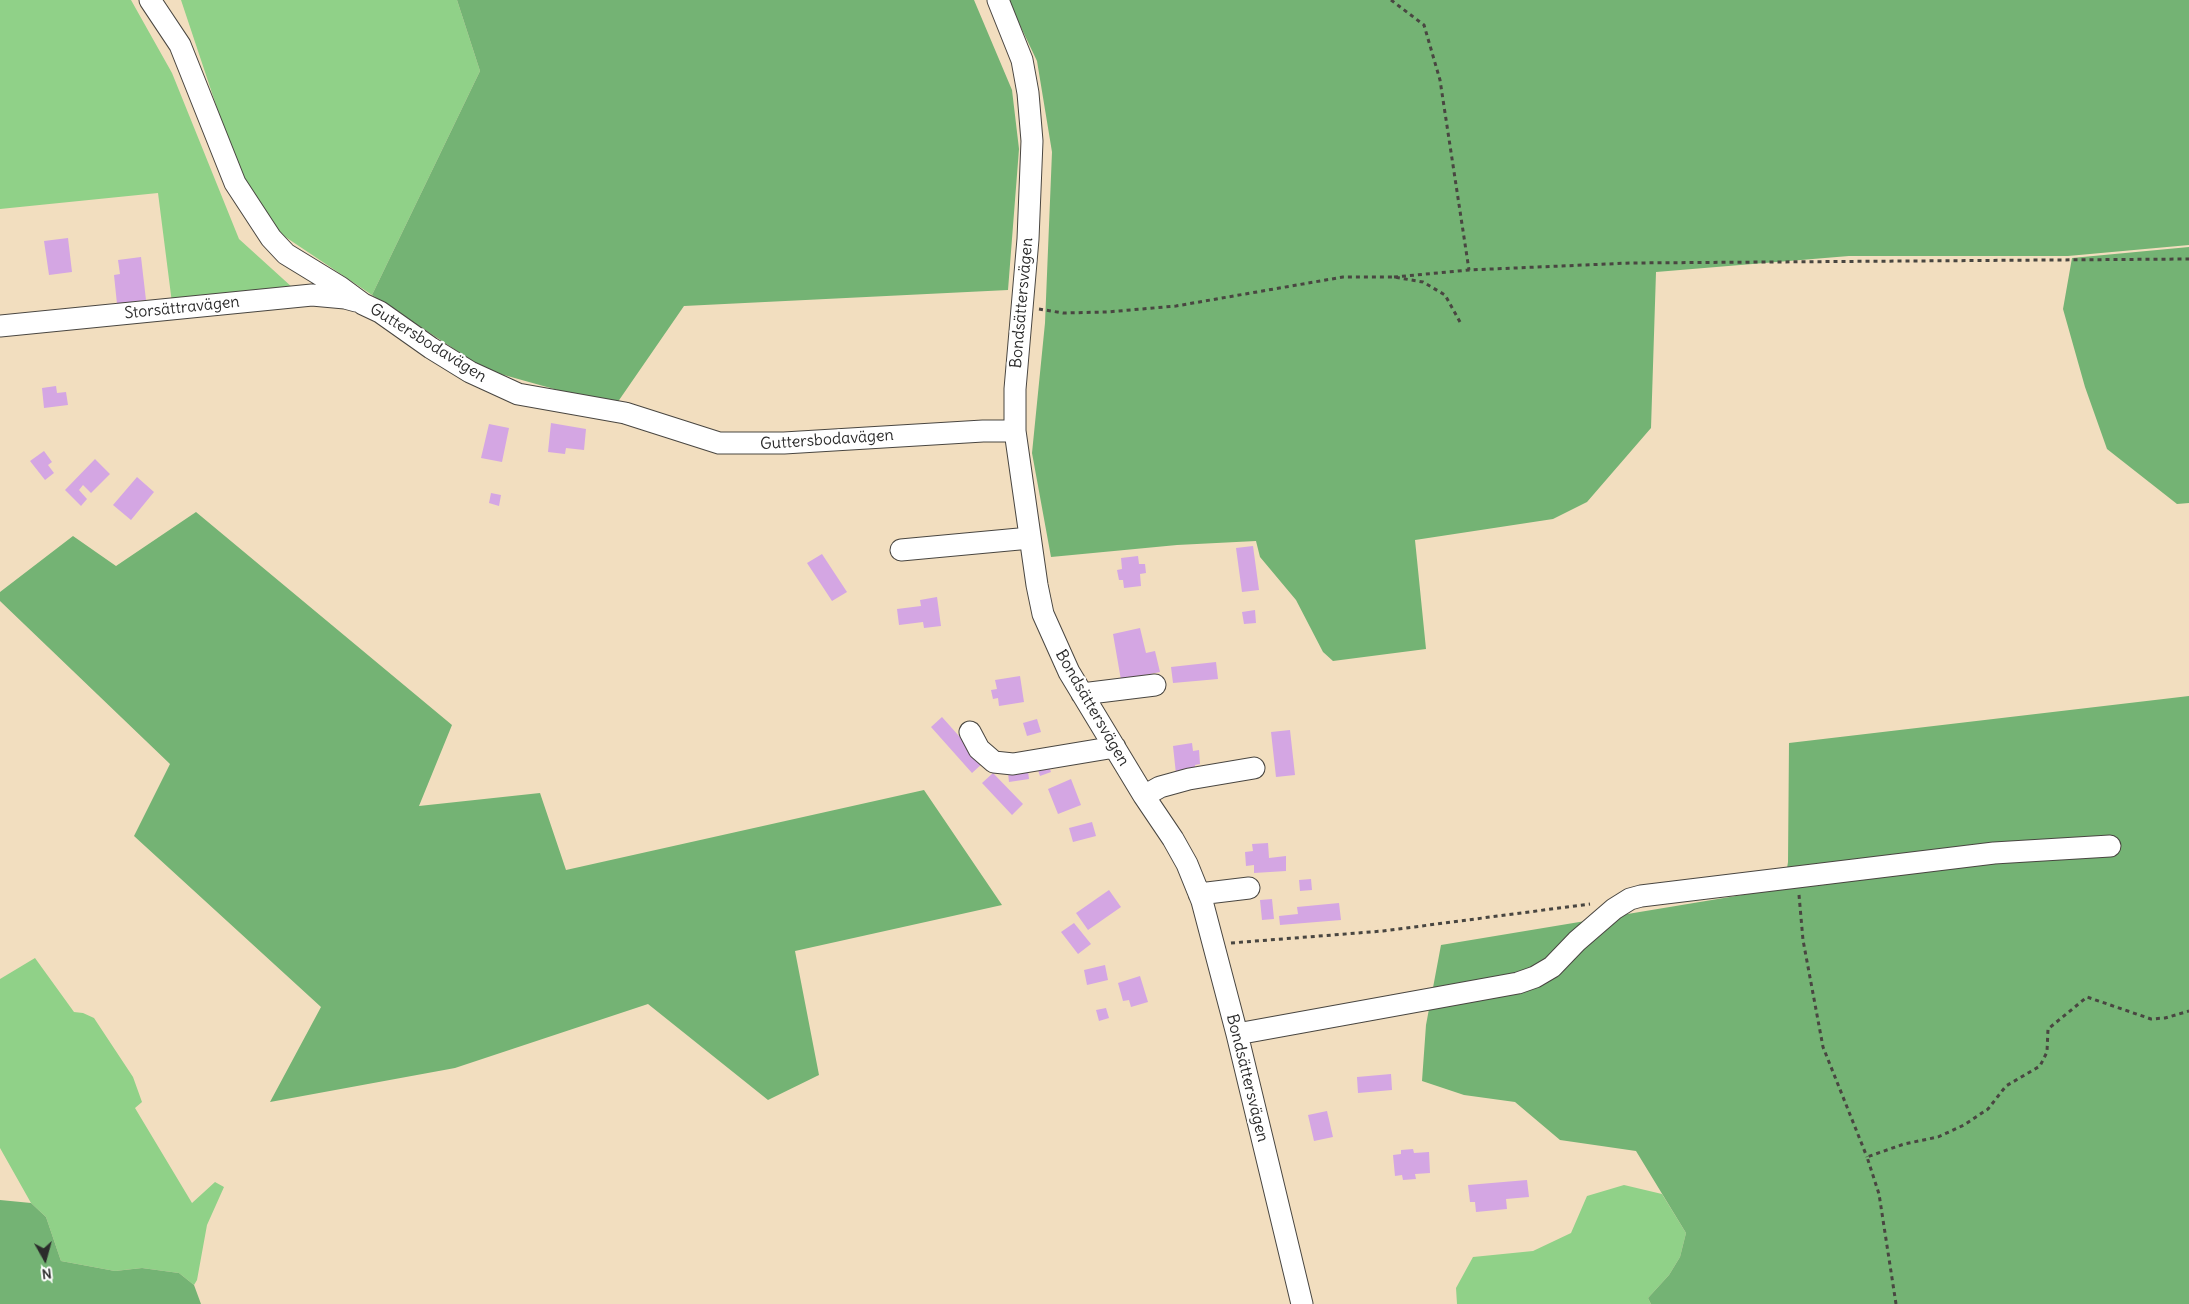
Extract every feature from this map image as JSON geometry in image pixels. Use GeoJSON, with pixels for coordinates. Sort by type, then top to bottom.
{"type":"FeatureCollection","features":[{"type":"Feature","properties":{"kind":"street","name":"Guttersbodavägen"},"geometry":{"type":"LineString","coordinates":[[150,0],[180,44],[235,183],[253,213],[286,254],[340,287],[363,304],[380,312],[431,348],[470,372],[518,394],[625,413],[719,443],[784,444],[1015,430]]}},
{"type":"Feature","properties":{"kind":"street","name":"Bondsättersvägen"},"geometry":{"type":"LineString","coordinates":[[998,0],[1022,60],[1028,93],[1032,141],[1028,239],[1015,389],[1015,430],[1043,614],[1066,665],[1082,694],[1183,856],[1199,894],[1237,1034],[1302,1304]]}},
{"type":"Feature","properties":{"kind":"street","name":"Storsättravägen"},"geometry":{"type":"LineString","coordinates":[[0,326],[312,295],[345,298],[363,304]]}},
{"type":"Feature","properties":{"kind":"street"},"geometry":{"type":"LineString","coordinates":[[901,550],[1030,538]]}},
{"type":"Feature","properties":{"kind":"street"},"geometry":{"type":"LineString","coordinates":[[1082,694],[1155,685]]}},
{"type":"Feature","properties":{"kind":"street"},"geometry":{"type":"LineString","coordinates":[[970,732],[979,749],[994,762],[1013,764],[1114,748]]}},
{"type":"Feature","properties":{"kind":"street"},"geometry":{"type":"LineString","coordinates":[[1144,796],[1160,786],[1254,768]]}},
{"type":"Feature","properties":{"kind":"street"},"geometry":{"type":"LineString","coordinates":[[1237,1034],[1518,983],[1535,977],[1552,967],[1577,941],[1614,909],[1630,899],[1641,896],[1994,853],[2110,846]]}},
{"type":"Feature","properties":{"kind":"street"},"geometry":{"type":"LineString","coordinates":[[1199,894],[1249,888]]}},
{"type":"Feature","properties":{"kind":"path"},"geometry":{"type":"LineString","coordinates":[[1391,0],[1424,25],[1440,80],[1468,270]]}},
{"type":"Feature","properties":{"kind":"path"},"geometry":{"type":"LineString","coordinates":[[1021,306],[1062,313],[1107,312],[1176,306],[1343,277],[1394,277],[1468,270],[1630,263],[2189,259]]}},
{"type":"Feature","properties":{"kind":"path"},"geometry":{"type":"LineString","coordinates":[[1394,277],[1423,282],[1445,295],[1460,322]]}},
{"type":"Feature","properties":{"kind":"path"},"geometry":{"type":"LineString","coordinates":[[1798,876],[1803,940],[1823,1047],[1867,1157],[1879,1194],[1896,1304]]}},
{"type":"Feature","properties":{"kind":"path"},"geometry":{"type":"LineString","coordinates":[[1213,945],[1384,931],[1592,904]]}},
{"type":"Feature","properties":{"kind":"path"},"geometry":{"type":"LineString","coordinates":[[1867,1157],[1904,1144],[1938,1137],[1964,1125],[1988,1109],[2006,1086],[2040,1066],[2046,1052],[2048,1029],[2088,997],[2151,1019],[2165,1018],[2189,1011]]}},
{"type":"Feature","properties":{"kind":"green space"},"geometry":{"type":"Polygon","coordinates":[[[0,0],[131,0],[172,73],[239,239],[293,288],[172,303],[158,193],[0,209],[0,0]]]}},
{"type":"Feature","properties":{"kind":"green space"},"geometry":{"type":"Polygon","coordinates":[[[181,0],[457,0],[480,71],[372,295],[272,228],[235,162],[181,0]]]}},
{"type":"Feature","properties":{"kind":"green space"},"geometry":{"type":"Polygon","coordinates":[[[457,0],[974,0],[1012,90],[1019,149],[1008,290],[684,306],[615,406],[486,370],[372,295],[480,71],[457,0]]]}},
{"type":"Feature","properties":{"kind":"green space"},"geometry":{"type":"Polygon","coordinates":[[[1008,0],[2189,0],[2189,245],[2068,256],[1849,256],[1656,272],[1651,428],[1587,502],[1553,519],[1415,540],[1426,649],[1333,661],[1323,652],[1296,600],[1260,557],[1256,541],[1177,545],[1051,557],[1032,453],[1045,323],[1052,152],[1037,61],[1008,0]]]}},
{"type":"Feature","properties":{"kind":"green space"},"geometry":{"type":"Polygon","coordinates":[[[2189,247],[2189,503],[2177,504],[2107,449],[2085,387],[2063,309],[2072,258],[2189,247]]]}},
{"type":"Feature","properties":{"kind":"green space"},"geometry":{"type":"Polygon","coordinates":[[[196,512],[452,725],[419,806],[540,793],[566,870],[924,790],[1002,905],[795,951],[819,1075],[768,1100],[648,1004],[455,1068],[270,1102],[321,1007],[134,836],[170,764],[0,601],[0,592],[73,536],[116,566],[196,512]]]}},
{"type":"Feature","properties":{"kind":"green space"},"geometry":{"type":"Polygon","coordinates":[[[2189,696],[2189,1304],[1651,1304],[1648,1298],[1669,1275],[1680,1257],[1686,1233],[1636,1151],[1560,1140],[1515,1102],[1464,1095],[1422,1081],[1426,1025],[1441,945],[1784,888],[1788,862],[1789,743],[2189,696]]]}},
{"type":"Feature","properties":{"kind":"green space"},"geometry":{"type":"Polygon","coordinates":[[[35,958],[74,1012],[83,1013],[94,1018],[133,1077],[142,1102],[135,1108],[192,1203],[215,1182],[224,1187],[207,1225],[197,1280],[194,1285],[179,1273],[142,1268],[115,1271],[61,1261],[46,1217],[31,1203],[0,1148],[0,979],[35,958]]]}},
{"type":"Feature","properties":{"kind":"green space"},"geometry":{"type":"Polygon","coordinates":[[[1624,1185],[1662,1194],[1686,1233],[1680,1257],[1669,1275],[1648,1298],[1651,1304],[1457,1304],[1456,1288],[1473,1257],[1533,1251],[1571,1233],[1587,1196],[1624,1185]]]}},
{"type":"Feature","properties":{"kind":"green space"},"geometry":{"type":"Polygon","coordinates":[[[0,1200],[31,1203],[46,1217],[61,1261],[115,1271],[142,1268],[179,1273],[194,1285],[201,1304],[0,1304],[0,1200]]]}},
{"type":"Feature","properties":{"kind":"building"},"geometry":{"type":"Polygon","coordinates":[[[68,238],[72,272],[49,275],[44,241],[68,238]]]}},
{"type":"Feature","properties":{"kind":"building"},"geometry":{"type":"Polygon","coordinates":[[[141,257],[146,300],[117,304],[114,275],[120,274],[118,260],[141,257]]]}},
{"type":"Feature","properties":{"kind":"building"},"geometry":{"type":"Polygon","coordinates":[[[56,386],[57,393],[66,392],[68,405],[44,408],[42,388],[56,386]]]}},
{"type":"Feature","properties":{"kind":"building"},"geometry":{"type":"Polygon","coordinates":[[[551,423],[586,429],[584,450],[566,448],[565,454],[548,452],[551,423]]]}},
{"type":"Feature","properties":{"kind":"building"},"geometry":{"type":"Polygon","coordinates":[[[489,424],[509,428],[502,462],[481,458],[489,424]]]}},
{"type":"Feature","properties":{"kind":"building"},"geometry":{"type":"Polygon","coordinates":[[[44,451],[52,462],[48,465],[54,473],[45,480],[30,461],[44,451]]]}},
{"type":"Feature","properties":{"kind":"building"},"geometry":{"type":"Polygon","coordinates":[[[95,459],[110,474],[91,493],[83,485],[79,490],[87,499],[81,506],[65,490],[95,459]]]}},
{"type":"Feature","properties":{"kind":"building"},"geometry":{"type":"Polygon","coordinates":[[[137,477],[154,492],[131,520],[113,505],[137,477]]]}},
{"type":"Feature","properties":{"kind":"building"},"geometry":{"type":"Polygon","coordinates":[[[491,493],[501,495],[499,506],[489,503],[491,493]]]}},
{"type":"Feature","properties":{"kind":"building"},"geometry":{"type":"Polygon","coordinates":[[[1253,546],[1259,590],[1242,592],[1236,548],[1253,546]]]}},
{"type":"Feature","properties":{"kind":"building"},"geometry":{"type":"Polygon","coordinates":[[[822,554],[847,592],[832,601],[807,563],[822,554]]]}},
{"type":"Feature","properties":{"kind":"building"},"geometry":{"type":"Polygon","coordinates":[[[1138,556],[1139,564],[1145,564],[1146,573],[1140,574],[1141,586],[1124,588],[1123,580],[1119,580],[1117,570],[1122,569],[1121,558],[1138,556]]]}},
{"type":"Feature","properties":{"kind":"building"},"geometry":{"type":"Polygon","coordinates":[[[937,597],[941,626],[924,628],[923,622],[899,625],[897,609],[921,606],[920,600],[937,597]]]}},
{"type":"Feature","properties":{"kind":"building"},"geometry":{"type":"Polygon","coordinates":[[[1255,610],[1256,623],[1244,624],[1242,612],[1255,610]]]}},
{"type":"Feature","properties":{"kind":"building"},"geometry":{"type":"Polygon","coordinates":[[[1140,628],[1146,653],[1155,651],[1160,672],[1121,680],[1113,634],[1140,628]]]}},
{"type":"Feature","properties":{"kind":"building"},"geometry":{"type":"Polygon","coordinates":[[[1216,662],[1218,679],[1173,683],[1171,667],[1216,662]]]}},
{"type":"Feature","properties":{"kind":"building"},"geometry":{"type":"Polygon","coordinates":[[[1020,676],[1024,702],[999,706],[998,698],[993,699],[991,690],[997,689],[995,680],[1020,676]]]}},
{"type":"Feature","properties":{"kind":"building"},"geometry":{"type":"Polygon","coordinates":[[[942,717],[983,763],[972,773],[931,727],[942,717]]]}},
{"type":"Feature","properties":{"kind":"building"},"geometry":{"type":"Polygon","coordinates":[[[1037,719],[1041,732],[1027,736],[1023,723],[1037,719]]]}},
{"type":"Feature","properties":{"kind":"building"},"geometry":{"type":"Polygon","coordinates":[[[1290,730],[1295,775],[1276,777],[1271,732],[1290,730]]]}},
{"type":"Feature","properties":{"kind":"building"},"geometry":{"type":"Polygon","coordinates":[[[1192,743],[1193,751],[1199,750],[1200,764],[1195,765],[1195,773],[1176,774],[1173,746],[1192,743]]]}},
{"type":"Feature","properties":{"kind":"building"},"geometry":{"type":"Polygon","coordinates":[[[1048,764],[1051,772],[1040,776],[1037,767],[1048,764]]]}},
{"type":"Feature","properties":{"kind":"building"},"geometry":{"type":"Polygon","coordinates":[[[1028,771],[1029,779],[1009,782],[1008,773],[1028,771]]]}},
{"type":"Feature","properties":{"kind":"building"},"geometry":{"type":"Polygon","coordinates":[[[993,773],[1023,804],[1012,815],[982,783],[993,773]]]}},
{"type":"Feature","properties":{"kind":"building"},"geometry":{"type":"Polygon","coordinates":[[[1071,779],[1081,805],[1058,814],[1048,789],[1071,779]]]}},
{"type":"Feature","properties":{"kind":"building"},"geometry":{"type":"Polygon","coordinates":[[[1092,822],[1096,836],[1073,842],[1069,828],[1092,822]]]}},
{"type":"Feature","properties":{"kind":"building"},"geometry":{"type":"Polygon","coordinates":[[[1268,843],[1269,858],[1286,856],[1286,871],[1254,873],[1254,865],[1246,866],[1245,852],[1253,851],[1252,844],[1268,843]]]}},
{"type":"Feature","properties":{"kind":"building"},"geometry":{"type":"Polygon","coordinates":[[[1311,879],[1312,890],[1300,891],[1299,880],[1311,879]]]}},
{"type":"Feature","properties":{"kind":"building"},"geometry":{"type":"Polygon","coordinates":[[[1109,890],[1121,907],[1088,930],[1076,913],[1109,890]]]}},
{"type":"Feature","properties":{"kind":"building"},"geometry":{"type":"Polygon","coordinates":[[[1272,899],[1274,919],[1262,920],[1260,900],[1272,899]]]}},
{"type":"Feature","properties":{"kind":"building"},"geometry":{"type":"Polygon","coordinates":[[[1339,903],[1341,920],[1280,925],[1279,916],[1298,914],[1297,907],[1339,903]]]}},
{"type":"Feature","properties":{"kind":"building"},"geometry":{"type":"Polygon","coordinates":[[[1074,923],[1091,944],[1078,954],[1061,932],[1074,923]]]}},
{"type":"Feature","properties":{"kind":"building"},"geometry":{"type":"Polygon","coordinates":[[[1105,965],[1108,980],[1087,985],[1084,970],[1105,965]]]}},
{"type":"Feature","properties":{"kind":"building"},"geometry":{"type":"Polygon","coordinates":[[[1140,976],[1148,1002],[1131,1007],[1129,1000],[1123,1001],[1118,983],[1140,976]]]}},
{"type":"Feature","properties":{"kind":"building"},"geometry":{"type":"Polygon","coordinates":[[[1106,1008],[1109,1018],[1099,1021],[1096,1010],[1106,1008]]]}},
{"type":"Feature","properties":{"kind":"building"},"geometry":{"type":"Polygon","coordinates":[[[1391,1074],[1392,1090],[1358,1093],[1357,1077],[1391,1074]]]}},
{"type":"Feature","properties":{"kind":"building"},"geometry":{"type":"Polygon","coordinates":[[[1327,1111],[1333,1137],[1314,1141],[1308,1115],[1327,1111]]]}},
{"type":"Feature","properties":{"kind":"building"},"geometry":{"type":"Polygon","coordinates":[[[1413,1149],[1414,1153],[1429,1152],[1430,1173],[1415,1174],[1416,1179],[1403,1180],[1402,1175],[1395,1176],[1393,1155],[1401,1154],[1401,1150],[1413,1149]]]}},
{"type":"Feature","properties":{"kind":"building"},"geometry":{"type":"Polygon","coordinates":[[[1527,1180],[1529,1197],[1506,1199],[1507,1209],[1476,1212],[1475,1202],[1470,1202],[1468,1185],[1527,1180]]]}}]}
